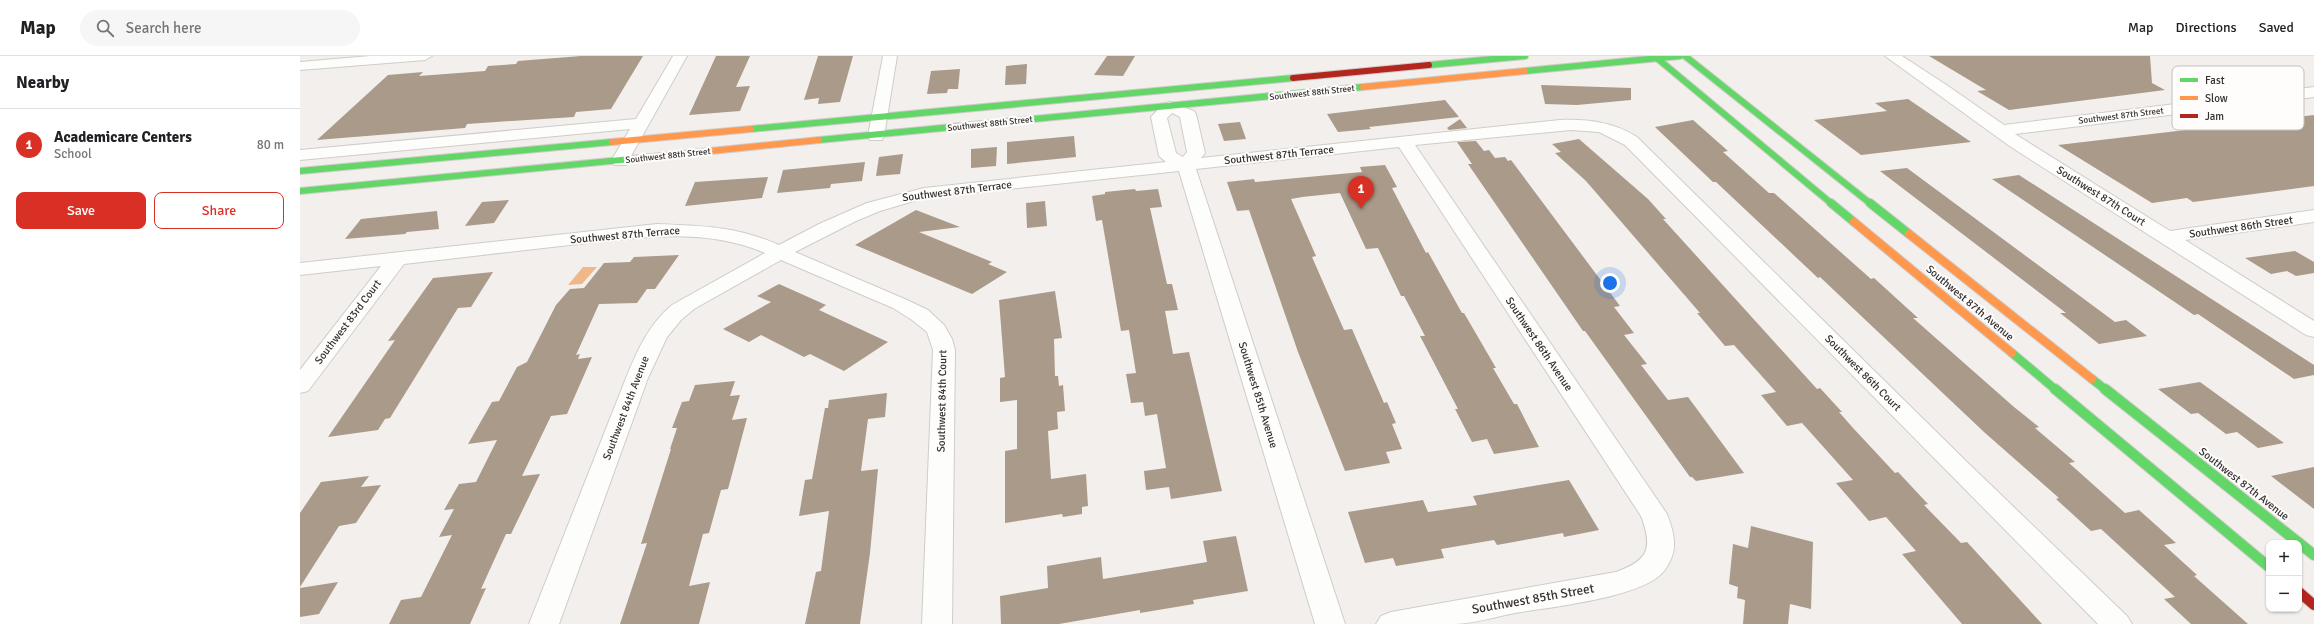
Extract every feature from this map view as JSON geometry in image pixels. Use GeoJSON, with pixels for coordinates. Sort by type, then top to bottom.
{"type":"FeatureCollection","features":[{"type":"Feature","properties":{"kind":"main road","name":"Southwest 88th Street"},"geometry":{"type":"LineString","coordinates":[[300,171],[1525,56]]}},
{"type":"Feature","properties":{"kind":"main road","name":"Southwest 88th Street"},"geometry":{"type":"LineString","coordinates":[[300,191],[876,136],[1680,56]]}},
{"type":"Feature","properties":{"kind":"main road","name":"Southwest 87th Avenue"},"geometry":{"type":"LineString","coordinates":[[1685,56],[2295,540]]}},
{"type":"Feature","properties":{"kind":"main road","name":"Southwest 87th Avenue"},"geometry":{"type":"LineString","coordinates":[[1658,57],[2266,564]]}},
{"type":"Feature","properties":{"kind":"main road","name":"Southwest 87th Avenue"},"geometry":{"type":"LineString","coordinates":[[2302,545],[2314,555]]}},
{"type":"Feature","properties":{"kind":"main road"},"geometry":{"type":"LineString","coordinates":[[2302,595],[2314,605]]}},
{"type":"Feature","properties":{"kind":"street"},"geometry":{"type":"LineString","coordinates":[[300,66],[425,56]]}},
{"type":"Feature","properties":{"kind":"street"},"geometry":{"type":"LineString","coordinates":[[620,160],[633,140],[680,56]]}},
{"type":"Feature","properties":{"kind":"street"},"geometry":{"type":"LineString","coordinates":[[876,136],[890,56]]}},
{"type":"Feature","properties":{"kind":"street","name":"Southwest 87th Court"},"geometry":{"type":"LineString","coordinates":[[1892,56],[1943,89],[1999,131],[2314,330]]}},
{"type":"Feature","properties":{"kind":"street"},"geometry":{"type":"LineString","coordinates":[[1164,89],[1169,107]]}},
{"type":"Feature","properties":{"kind":"street","name":"Southwest 87th Street"},"geometry":{"type":"LineString","coordinates":[[2304,93],[2314,92]]}},
{"type":"Feature","properties":{"kind":"street"},"geometry":{"type":"LineString","coordinates":[[1169,107],[1188,114],[1196,153],[1186,165],[1168,156],[1159,117],[1169,107]]}},
{"type":"Feature","properties":{"kind":"street","name":"Southwest 87th Street"},"geometry":{"type":"LineString","coordinates":[[1999,131],[2172,110]]}},
{"type":"Feature","properties":{"kind":"street"},"geometry":{"type":"LineString","coordinates":[[300,155],[642,124]]}},
{"type":"Feature","properties":{"kind":"street","name":"Southwest 87th Terrace"},"geometry":{"type":"LineString","coordinates":[[300,269],[672,230],[732,234],[781,252],[864,210],[903,197],[1549,126],[1582,125],[1604,127]]}},
{"type":"Feature","properties":{"kind":"street","name":"Southwest 86th Court"},"geometry":{"type":"LineString","coordinates":[[1604,127],[1631,141],[1954,464],[2117,624]]}},
{"type":"Feature","properties":{"kind":"street","name":"Southwest 86th Avenue"},"geometry":{"type":"LineString","coordinates":[[1404,142],[1654,514],[1660,527],[1662,551]]}},
{"type":"Feature","properties":{"kind":"street","name":"Southwest 85th Avenue"},"geometry":{"type":"LineString","coordinates":[[1186,165],[1330,624]]}},
{"type":"Feature","properties":{"kind":"street","name":"Southwest 86th Street"},"geometry":{"type":"LineString","coordinates":[[2168,237],[2314,216]]}},
{"type":"Feature","properties":{"kind":"street","name":"Southwest 84th Avenue"},"geometry":{"type":"LineString","coordinates":[[544,624],[637,378],[656,336],[675,314],[781,252]]}},
{"type":"Feature","properties":{"kind":"street","name":"Southwest 84th Court"},"geometry":{"type":"LineString","coordinates":[[781,252],[907,308],[929,320],[941,337],[944,350],[936,624]]}},
{"type":"Feature","properties":{"kind":"street","name":"Southwest 83rd Court"},"geometry":{"type":"LineString","coordinates":[[300,386],[396,259]]}},
{"type":"Feature","properties":{"kind":"street","name":"Southwest 85th Street"},"geometry":{"type":"LineString","coordinates":[[1391,624],[1613,584],[1630,579],[1648,569],[1662,551]]}},
{"type":"Feature","properties":{"kind":"shaded area"},"geometry":{"type":"Polygon","coordinates":[[[583,267],[597,267],[582,284],[568,285],[583,267]]]}},
{"type":"Feature","properties":{"kind":"building"},"geometry":{"type":"Polygon","coordinates":[[[581,56],[643,56],[611,109],[576,112],[574,117],[467,124],[465,128],[317,140],[388,75],[423,72],[419,76],[485,71],[488,66],[516,64],[518,61],[581,56]]]}},
{"type":"Feature","properties":{"kind":"building"},"geometry":{"type":"Polygon","coordinates":[[[716,56],[750,56],[736,87],[750,86],[740,111],[689,115],[716,56]]]}},
{"type":"Feature","properties":{"kind":"building"},"geometry":{"type":"Polygon","coordinates":[[[818,56],[853,56],[840,102],[818,104],[819,98],[804,100],[818,56]]]}},
{"type":"Feature","properties":{"kind":"building"},"geometry":{"type":"Polygon","coordinates":[[[1107,56],[1135,56],[1123,76],[1094,75],[1107,56]]]}},
{"type":"Feature","properties":{"kind":"building"},"geometry":{"type":"Polygon","coordinates":[[[1929,56],[2150,56],[2152,83],[2165,90],[2009,110],[1977,91],[1986,90],[1929,56]]]}},
{"type":"Feature","properties":{"kind":"building"},"geometry":{"type":"Polygon","coordinates":[[[1027,64],[1026,84],[1005,85],[1006,66],[1027,64]]]}},
{"type":"Feature","properties":{"kind":"building"},"geometry":{"type":"Polygon","coordinates":[[[960,69],[958,89],[948,89],[947,93],[927,94],[931,71],[960,69]]]}},
{"type":"Feature","properties":{"kind":"building"},"geometry":{"type":"Polygon","coordinates":[[[1541,85],[1631,88],[1631,100],[1577,105],[1545,104],[1541,85]]]}},
{"type":"Feature","properties":{"kind":"building"},"geometry":{"type":"Polygon","coordinates":[[[1908,99],[1971,142],[1861,155],[1814,120],[1887,111],[1875,103],[1908,99]]]}},
{"type":"Feature","properties":{"kind":"building"},"geometry":{"type":"Polygon","coordinates":[[[1445,100],[1459,117],[1338,132],[1327,114],[1445,100]]]}},
{"type":"Feature","properties":{"kind":"building"},"geometry":{"type":"Polygon","coordinates":[[[2314,115],[2314,186],[2193,202],[2187,198],[2152,203],[2058,145],[2186,130],[2304,130],[2304,116],[2314,115]]]}},
{"type":"Feature","properties":{"kind":"building"},"geometry":{"type":"Polygon","coordinates":[[[1460,119],[1467,128],[1449,130],[1447,128],[1460,119]]]}},
{"type":"Feature","properties":{"kind":"building"},"geometry":{"type":"Polygon","coordinates":[[[1693,120],[1728,151],[1723,152],[1769,193],[1774,193],[1871,279],[1874,278],[1918,318],[1913,318],[2014,407],[2039,427],[2035,428],[2075,462],[2069,463],[2125,513],[2139,510],[2176,543],[2164,545],[2197,575],[2194,576],[2248,624],[2191,624],[2164,599],[2175,597],[2101,529],[2091,531],[2056,499],[2059,498],[1984,432],[1820,277],[1818,278],[1655,127],[1693,120]]]}},
{"type":"Feature","properties":{"kind":"building"},"geometry":{"type":"Polygon","coordinates":[[[1240,122],[1246,139],[1224,141],[1218,124],[1240,122]]]}},
{"type":"Feature","properties":{"kind":"building"},"geometry":{"type":"Polygon","coordinates":[[[1074,136],[1076,157],[1007,164],[1007,142],[1074,136]]]}},
{"type":"Feature","properties":{"kind":"building"},"geometry":{"type":"Polygon","coordinates":[[[1579,139],[1648,199],[1666,219],[1663,219],[1817,389],[1820,388],[1842,412],[1839,412],[1854,429],[1895,473],[1898,472],[1928,504],[1924,505],[1961,543],[1967,542],[2042,624],[1962,624],[1902,554],[1916,551],[1886,517],[1869,521],[1836,483],[1853,480],[1802,423],[1787,426],[1761,395],[1776,392],[1734,345],[1725,346],[1697,313],[1700,313],[1586,181],[1555,153],[1561,152],[1552,144],[1579,139]]]}},
{"type":"Feature","properties":{"kind":"building"},"geometry":{"type":"Polygon","coordinates":[[[1476,141],[1484,151],[1489,150],[1495,158],[1505,157],[1508,161],[1511,160],[1620,306],[1614,307],[1634,333],[1624,335],[1647,364],[1641,365],[1668,400],[1688,397],[1744,473],[1696,481],[1690,477],[1585,331],[1583,331],[1468,164],[1472,164],[1457,142],[1476,141]]]}},
{"type":"Feature","properties":{"kind":"building"},"geometry":{"type":"Polygon","coordinates":[[[997,147],[996,166],[971,168],[971,149],[997,147]]]}},
{"type":"Feature","properties":{"kind":"building"},"geometry":{"type":"Polygon","coordinates":[[[903,154],[900,174],[876,176],[879,157],[903,154]]]}},
{"type":"Feature","properties":{"kind":"building"},"geometry":{"type":"Polygon","coordinates":[[[865,162],[862,181],[831,184],[830,188],[777,193],[783,170],[865,162]]]}},
{"type":"Feature","properties":{"kind":"building"},"geometry":{"type":"Polygon","coordinates":[[[1385,165],[1397,187],[1392,188],[1426,253],[1428,252],[1462,313],[1464,313],[1496,368],[1493,368],[1514,404],[1517,404],[1539,447],[1494,454],[1487,439],[1472,442],[1455,409],[1458,409],[1420,336],[1425,336],[1404,296],[1401,296],[1378,248],[1366,249],[1340,193],[1302,197],[1291,199],[1316,256],[1312,257],[1344,330],[1352,329],[1384,403],[1387,402],[1396,423],[1392,424],[1402,449],[1386,452],[1390,463],[1345,471],[1298,352],[1249,210],[1237,211],[1227,182],[1254,179],[1255,182],[1362,172],[1360,167],[1385,165]]]}},
{"type":"Feature","properties":{"kind":"building"},"geometry":{"type":"Polygon","coordinates":[[[1907,168],[2115,322],[2126,320],[2147,336],[2099,344],[2060,313],[2066,313],[1880,171],[1907,168]]]}},
{"type":"Feature","properties":{"kind":"building"},"geometry":{"type":"Polygon","coordinates":[[[2019,175],[2314,365],[2314,375],[2294,379],[2198,314],[2194,315],[1992,179],[2019,175]]]}},
{"type":"Feature","properties":{"kind":"building"},"geometry":{"type":"Polygon","coordinates":[[[768,177],[762,198],[685,206],[695,182],[768,177]]]}},
{"type":"Feature","properties":{"kind":"building"},"geometry":{"type":"Polygon","coordinates":[[[1135,189],[1136,191],[1158,189],[1162,207],[1150,208],[1167,284],[1172,284],[1178,310],[1165,311],[1173,354],[1189,352],[1222,491],[1171,499],[1169,487],[1146,490],[1144,471],[1166,468],[1157,414],[1145,416],[1143,402],[1131,403],[1126,374],[1136,373],[1129,330],[1121,331],[1102,220],[1096,221],[1092,196],[1105,194],[1105,192],[1135,189]]]}},
{"type":"Feature","properties":{"kind":"building"},"geometry":{"type":"Polygon","coordinates":[[[509,200],[494,223],[465,226],[482,202],[509,200]]]}},
{"type":"Feature","properties":{"kind":"building"},"geometry":{"type":"Polygon","coordinates":[[[1045,201],[1047,226],[1027,228],[1026,203],[1045,201]]]}},
{"type":"Feature","properties":{"kind":"building"},"geometry":{"type":"Polygon","coordinates":[[[916,210],[960,227],[919,232],[992,262],[988,264],[1007,272],[972,294],[855,245],[916,210]]]}},
{"type":"Feature","properties":{"kind":"building"},"geometry":{"type":"Polygon","coordinates":[[[437,211],[439,229],[407,232],[405,234],[345,239],[361,219],[437,211]]]}},
{"type":"Feature","properties":{"kind":"building"},"geometry":{"type":"Polygon","coordinates":[[[2295,251],[2314,262],[2314,273],[2296,276],[2287,271],[2271,274],[2245,258],[2295,251]]]}},
{"type":"Feature","properties":{"kind":"building"},"geometry":{"type":"Polygon","coordinates":[[[679,255],[655,289],[647,289],[637,303],[599,304],[576,355],[580,354],[578,359],[592,357],[567,414],[551,416],[522,476],[540,474],[511,534],[506,534],[481,589],[486,588],[470,624],[389,624],[401,600],[421,597],[452,535],[439,537],[454,509],[444,510],[459,484],[476,482],[497,440],[468,444],[492,402],[499,401],[517,367],[527,362],[556,305],[570,289],[584,288],[604,263],[630,262],[634,257],[679,255]]]}},
{"type":"Feature","properties":{"kind":"building"},"geometry":{"type":"Polygon","coordinates":[[[493,272],[471,307],[458,308],[390,418],[385,419],[378,430],[328,437],[395,340],[388,341],[433,278],[493,272]]]}},
{"type":"Feature","properties":{"kind":"building"},"geometry":{"type":"Polygon","coordinates":[[[779,284],[826,305],[819,310],[888,342],[844,371],[810,354],[804,357],[761,335],[749,342],[723,329],[771,302],[757,296],[779,284]]]}},
{"type":"Feature","properties":{"kind":"building"},"geometry":{"type":"Polygon","coordinates":[[[1055,291],[1062,338],[1054,339],[1055,376],[1058,376],[1059,386],[1063,385],[1065,411],[1057,412],[1058,429],[1048,431],[1051,479],[1086,474],[1088,506],[1082,507],[1082,514],[1063,517],[1062,514],[1005,523],[1005,451],[1017,449],[1017,400],[1000,402],[1000,378],[1005,377],[999,300],[1055,291]]]}},
{"type":"Feature","properties":{"kind":"building"},"geometry":{"type":"Polygon","coordinates":[[[735,381],[730,396],[740,395],[732,420],[747,418],[728,489],[721,490],[709,533],[703,534],[689,586],[710,582],[699,624],[620,624],[647,543],[641,544],[671,449],[677,428],[672,428],[682,402],[689,401],[695,385],[735,381]]]}},
{"type":"Feature","properties":{"kind":"building"},"geometry":{"type":"Polygon","coordinates":[[[2200,382],[2284,443],[2258,448],[2237,432],[2226,434],[2198,413],[2191,414],[2158,389],[2200,382]]]}},
{"type":"Feature","properties":{"kind":"building"},"geometry":{"type":"Polygon","coordinates":[[[887,393],[885,417],[868,419],[861,471],[878,469],[870,553],[860,624],[805,624],[816,572],[821,571],[829,511],[799,516],[805,480],[812,479],[825,408],[828,408],[829,400],[887,393]]]}},
{"type":"Feature","properties":{"kind":"building"},"geometry":{"type":"Polygon","coordinates":[[[2314,467],[2314,509],[2271,476],[2314,467]]]}},
{"type":"Feature","properties":{"kind":"building"},"geometry":{"type":"Polygon","coordinates":[[[369,476],[361,487],[381,485],[356,523],[339,526],[300,587],[300,513],[321,482],[369,476]]]}},
{"type":"Feature","properties":{"kind":"building"},"geometry":{"type":"Polygon","coordinates":[[[1569,480],[1599,530],[1564,537],[1563,533],[1497,545],[1494,540],[1441,549],[1444,558],[1396,566],[1393,558],[1365,563],[1348,512],[1423,500],[1428,512],[1477,505],[1473,496],[1569,480]]]}},
{"type":"Feature","properties":{"kind":"building"},"geometry":{"type":"Polygon","coordinates":[[[1751,526],[1813,542],[1811,609],[1790,604],[1788,624],[1743,624],[1745,600],[1737,598],[1738,587],[1729,584],[1733,544],[1748,548],[1751,526]]]}},
{"type":"Feature","properties":{"kind":"building"},"geometry":{"type":"Polygon","coordinates":[[[1236,536],[1248,591],[1193,600],[1194,604],[1140,613],[1140,610],[1059,624],[1001,624],[1000,596],[1048,588],[1047,566],[1101,557],[1103,579],[1207,562],[1203,541],[1236,536]]]}},
{"type":"Feature","properties":{"kind":"building"},"geometry":{"type":"Polygon","coordinates":[[[338,582],[319,614],[300,617],[300,588],[338,582]]]}},
{"type":"Feature","properties":{"kind":"traffic: fast"},"geometry":{"type":"LineString","coordinates":[[1429,65],[1525,56]]}},
{"type":"Feature","properties":{"kind":"traffic: fast"},"geometry":{"type":"LineString","coordinates":[[1658,56],[1658,59],[1854,222]]}},
{"type":"Feature","properties":{"kind":"traffic: fast"},"geometry":{"type":"LineString","coordinates":[[1525,71],[1680,56]]}},
{"type":"Feature","properties":{"kind":"traffic: fast"},"geometry":{"type":"LineString","coordinates":[[1685,56],[1909,234]]}},
{"type":"Feature","properties":{"kind":"traffic: fast"},"geometry":{"type":"LineString","coordinates":[[751,129],[1293,78]]}},
{"type":"Feature","properties":{"kind":"traffic: fast"},"geometry":{"type":"LineString","coordinates":[[819,140],[1363,87]]}},
{"type":"Feature","properties":{"kind":"traffic: fast"},"geometry":{"type":"LineString","coordinates":[[300,171],[612,142]]}},
{"type":"Feature","properties":{"kind":"traffic: fast"},"geometry":{"type":"LineString","coordinates":[[300,191],[662,156]]}},
{"type":"Feature","properties":{"kind":"traffic: fast"},"geometry":{"type":"LineString","coordinates":[[2012,353],[2266,565]]}},
{"type":"Feature","properties":{"kind":"traffic: fast"},"geometry":{"type":"LineString","coordinates":[[2092,379],[2295,540]]}},
{"type":"Feature","properties":{"kind":"traffic: fast"},"geometry":{"type":"LineString","coordinates":[[2302,545],[2314,555]]}},
{"type":"Feature","properties":{"kind":"traffic: slow"},"geometry":{"type":"LineString","coordinates":[[1363,87],[1525,71]]}},
{"type":"Feature","properties":{"kind":"traffic: slow"},"geometry":{"type":"LineString","coordinates":[[612,142],[751,129]]}},
{"type":"Feature","properties":{"kind":"traffic: slow"},"geometry":{"type":"LineString","coordinates":[[662,156],[819,140]]}},
{"type":"Feature","properties":{"kind":"traffic: slow"},"geometry":{"type":"LineString","coordinates":[[1854,222],[2012,353]]}},
{"type":"Feature","properties":{"kind":"traffic: slow"},"geometry":{"type":"LineString","coordinates":[[1909,234],[2092,379]]}},
{"type":"Feature","properties":{"kind":"traffic: jam"},"geometry":{"type":"LineString","coordinates":[[1293,78],[1429,65]]}},
{"type":"Feature","properties":{"kind":"traffic: jam"},"geometry":{"type":"LineString","coordinates":[[2302,595],[2314,605]]}},
{"type":"Feature","properties":{"kind":"place","name":"Academicare Centers"},"geometry":{"type":"Point","coordinates":[1361,209]}}]}
